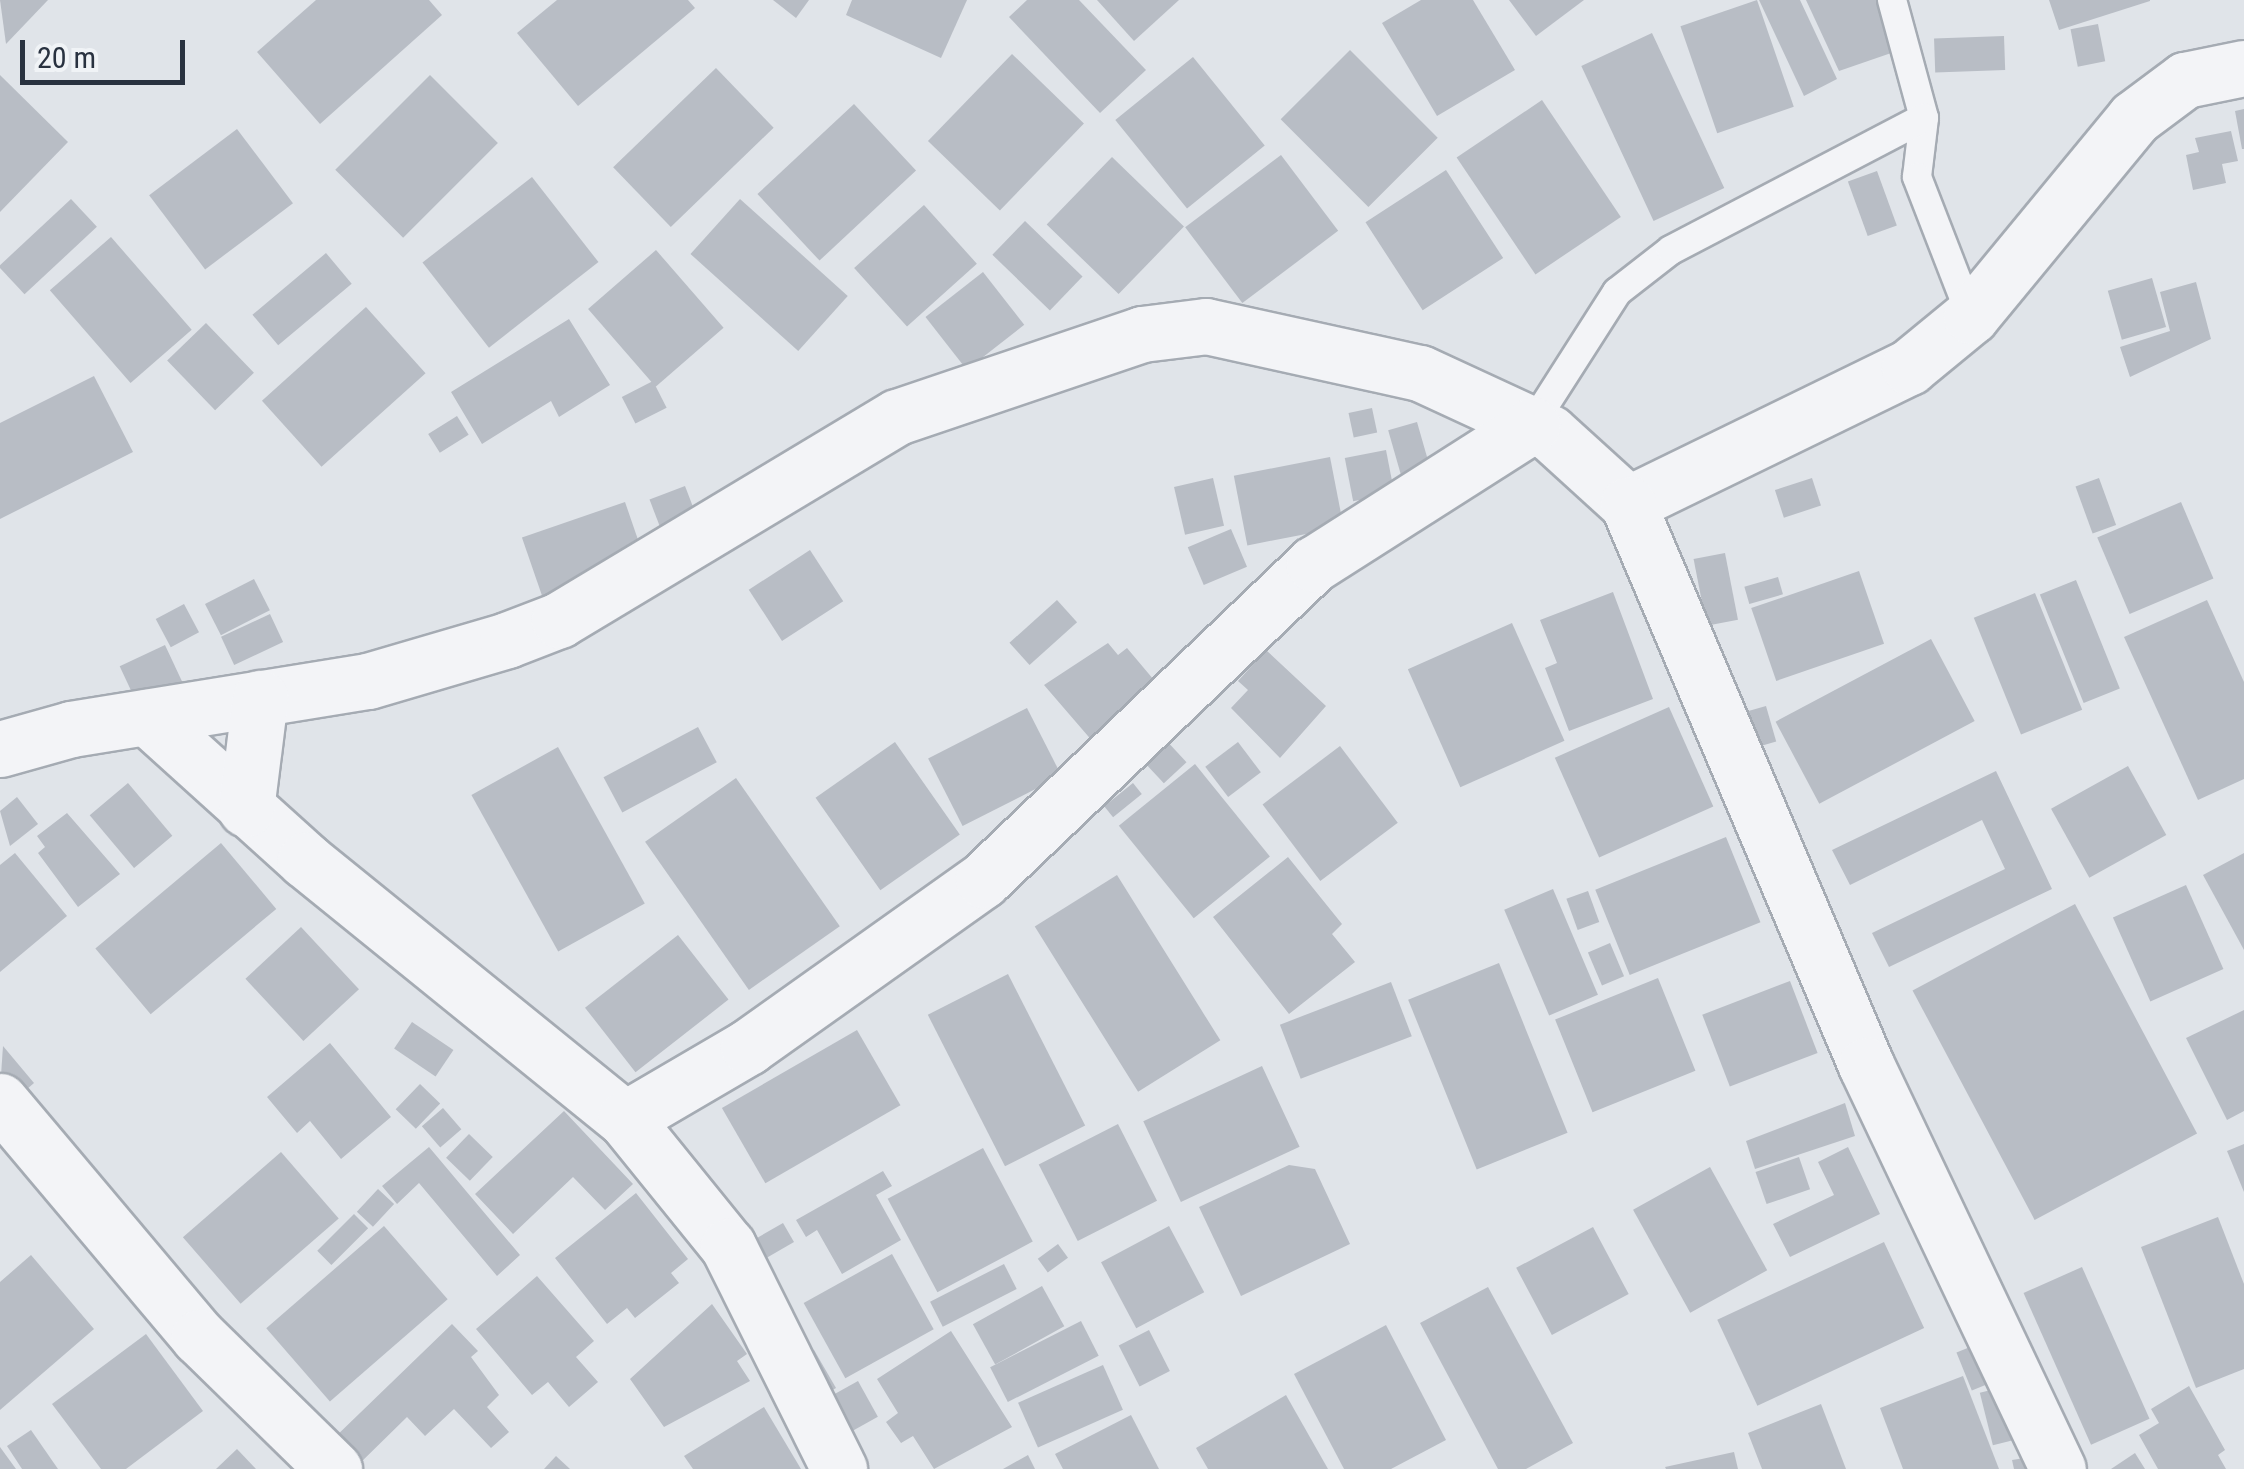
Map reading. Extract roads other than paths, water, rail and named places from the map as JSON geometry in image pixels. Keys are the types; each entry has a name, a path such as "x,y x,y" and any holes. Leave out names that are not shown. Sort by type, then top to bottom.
{"street":[{"path":"1628,504 1909,367 1971,316 2134,118 2185,80 2244,68"},
{"path":"6,732 147,716 368,682 559,620 897,416 1142,334 1206,326 1420,373 1532,425 1628,504 1866,1065 2058,1469"},
{"path":"626,1119 748,1047 968,891 1314,564 1532,425"},
{"path":"246,809 260,698"},
{"path":"147,716 246,809 626,1119 728,1246 839,1469"},
{"path":"0,1101 199,1336 334,1469"}],"lane":[{"path":"1892,0 1924,118 1917,176 1971,316"},
{"path":"1532,425 1617,292 1671,250 1924,118"}]}
